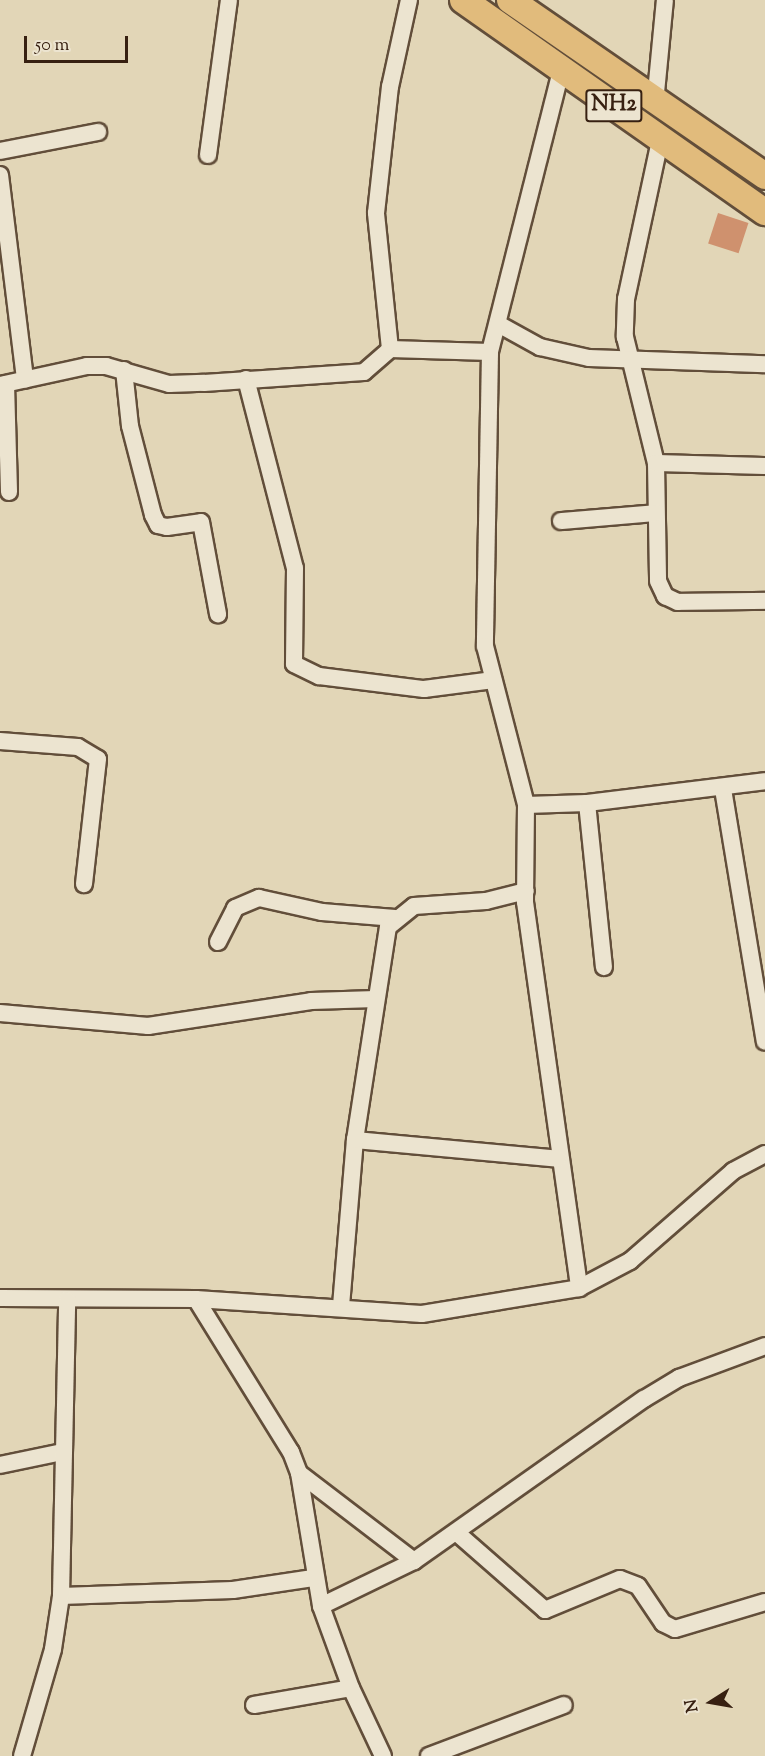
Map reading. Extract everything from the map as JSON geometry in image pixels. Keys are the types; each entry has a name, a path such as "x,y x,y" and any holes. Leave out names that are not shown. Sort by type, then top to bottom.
{"highway":[{"name":"NH2","path":"463,0 561,71 661,136 765,212"},
{"name":"NH2","path":"510,0 655,103 765,176"}],"street":[{"path":"208,154 229,0"},
{"path":"390,349 376,213 390,87 409,0"},
{"path":"655,103 665,0"},
{"path":"561,71 500,325 489,352 485,646 493,680 505,709 526,805 526,891 558,1159 579,1288"},
{"path":"0,151 98,132"},
{"path":"661,136 626,299 631,361 656,463 658,580 665,596 678,602 765,601"},
{"path":"0,176 25,379"},
{"path":"500,325 540,346 631,361 765,364"},
{"path":"9,492 3,385 87,366 124,370 169,384 364,372 390,349 489,352"},
{"path":"124,370 130,426 153,515 158,525 167,527 201,522 218,614"},
{"path":"246,380 294,568 294,664 319,676 424,690 493,680"},
{"path":"656,463 765,466"},
{"path":"561,521 656,513"},
{"path":"0,741 78,747 98,759 84,884"},
{"path":"526,805 587,803 723,789 765,781"},
{"path":"723,789 758,983 765,1042"},
{"path":"587,803 604,967"},
{"path":"341,1306 355,1140 386,935 395,918 414,906 486,901 526,891"},
{"path":"218,942 236,908 260,898 321,912 395,918"},
{"path":"0,1013 148,1026 311,1000 376,999"},
{"path":"355,1140 558,1159"},
{"path":"0,1298 196,1299 341,1306 422,1314 579,1288 630,1261 734,1171 765,1154"},
{"path":"196,1299 299,1473 414,1561"},
{"path":"22,1756 53,1649 61,1596 62,1452 67,1300"},
{"path":"321,1606 414,1561 457,1533 644,1399 679,1378 765,1346"},
{"path":"0,1465 62,1452"},
{"path":"299,1473 313,1578 321,1606 351,1688 383,1756"},
{"path":"457,1533 545,1610 620,1579 638,1586 663,1623 675,1629 765,1602"},
{"path":"61,1596 232,1590 313,1578"},
{"path":"254,1705 351,1688"},
{"path":"429,1756 564,1705"}],"building":[{"path":"718,213 748,223 739,253 708,243"}]}
